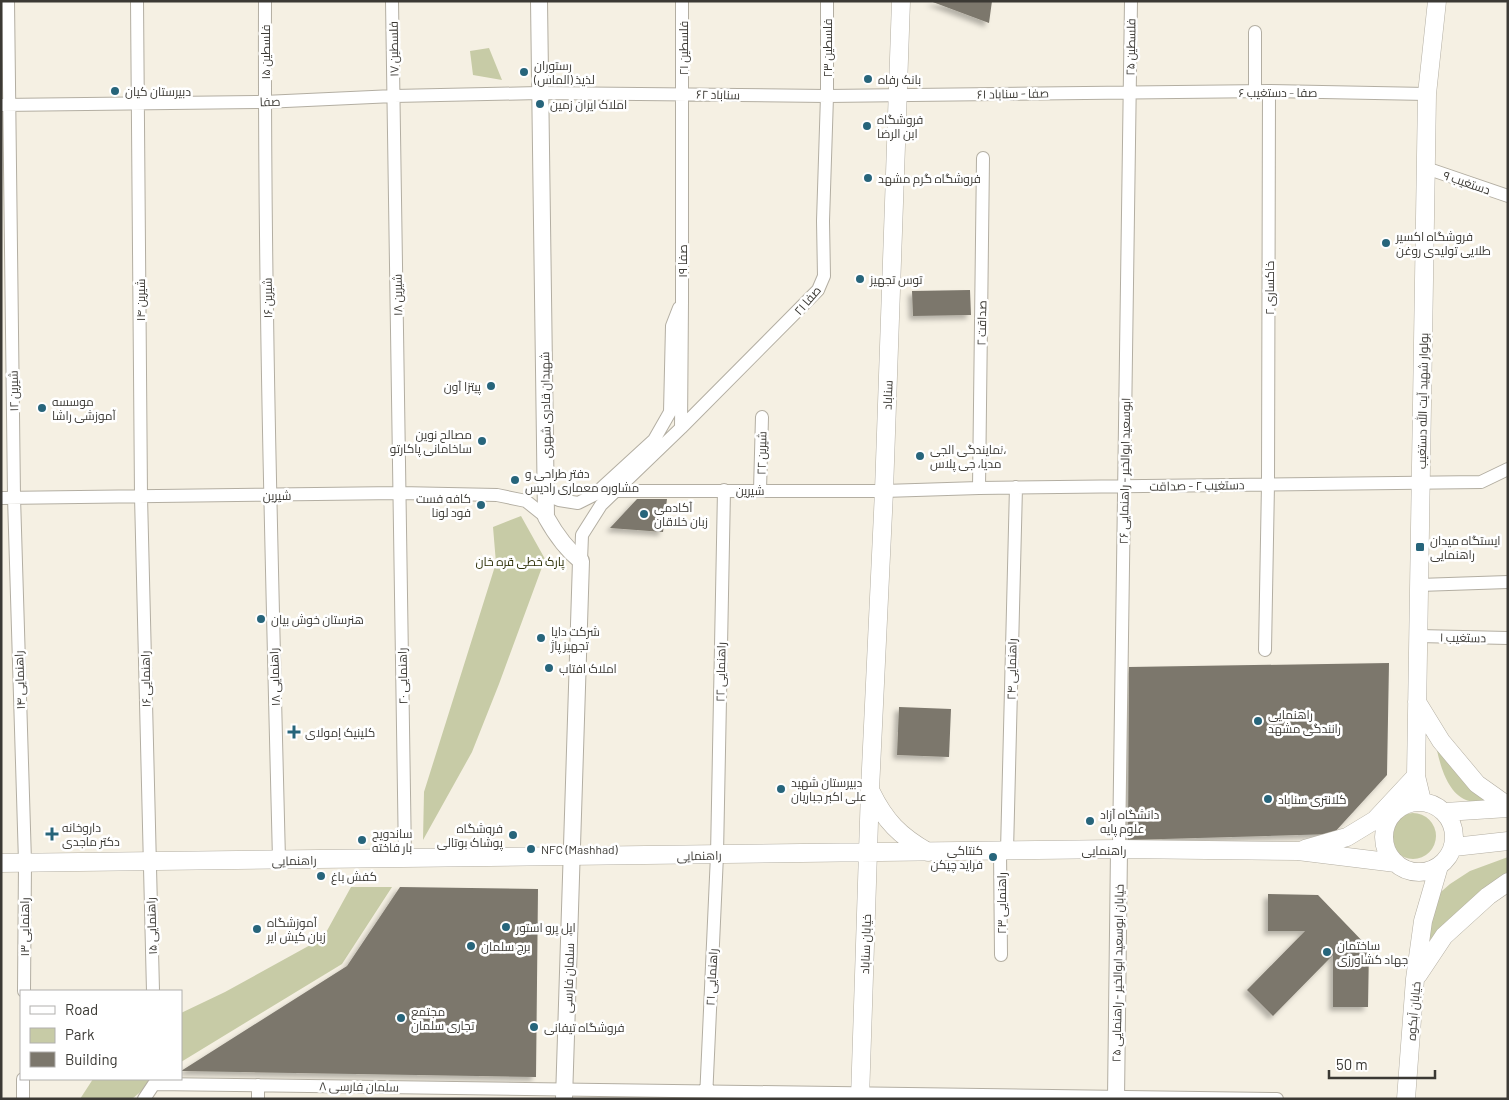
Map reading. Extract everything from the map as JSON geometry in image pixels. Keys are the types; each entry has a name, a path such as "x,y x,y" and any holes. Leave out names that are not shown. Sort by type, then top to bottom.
{"main road":[{"name":"سناباد","path":"870,790 884,491 900,1"},
{"name":"بولوار شهید آیت الله دستغیب","path":"1422,801 1416,776 1427,94 1437,1"},
{"path":"1417,702 1441,741 1477,784 1508,807"},
{"path":"1298,851 1347,837 1375,820 1416,776"},
{"path":"870,790 880,809 893,827 910,841 928,852"},
{"name":"خیابان سناباد","path":"860,1096 870,790"},
{"path":"1422,801 1431,803 1445,812 1451,820 1454,829 1454,847 1448,858 1429,872 1417,873 1405,870 1396,863 1389,854 1385,844 1384,833 1393,813 1401,806 1411,802 1422,801"},
{"path":"1445,812 1508,807"},
{"path":"1454,847 1508,841"},
{"name":"راهنمایی","path":"1,863 1119,849 1298,851 1396,863"},
{"name":"خیابان آبکوه","path":"1406,1099 1415,979 1424,921 1439,866"},
{"path":"1415,979 1444,936 1488,896 1508,882"}],"street":[{"name":"شیرین ۱۲","path":"8,1 5,105 8,498"},
{"name":"شیرین ۱۴","path":"138,1 141,496"},
{"name":"فلسطین ۱۵","path":"264,1 264,102"},
{"name":"فلسطین ۱۷","path":"392,1 394,96"},
{"name":"شهیدان قادری شهری","path":"539,1 546,517"},
{"name":"فلسطین ۲۱","path":"682,1 683,94"},
{"name":"فلسطین ۲۳","path":"827,1 827,96"},
{"name":"فلسطین ۲۵","path":"1130,92 1131,1"},
{"path":"1255,32 1256,91"},
{"name":"صفا - دستغیب ۶","path":"1130,92 1269,91 1427,94"},
{"name":"خاکساری ۲","path":"1265,650 1268,484 1269,91"},
{"name":"صفا - سناباد ۶۱","path":"897,95 1130,92"},
{"name":"ابوسعید ابوالخیر - راهنمایی ۲۶","path":"1119,849 1130,92"},
{"name":"صفا","path":"5,105 264,102 394,96 539,94"},
{"name":"سناباد ۶۲","path":"539,94 897,95"},
{"name":"صفا ۱۹","path":"681,428 683,94"},
{"name":"شیرین ۱۸","path":"394,96 399,493"},
{"name":"صفا ۲۱","path":"582,561 582,535 601,505 681,428 818,290 824,276 823,221 827,96"},
{"name":"شیرین ۱۶","path":"264,102 270,495"},
{"name":"صداقت ۲","path":"979,488 983,158"},
{"name":"دستغیب ۹","path":"1426,168 1508,196"},
{"path":"546,495 559,500 578,503 594,495 654,440 670,412 672,326 682,301"},
{"name":"شیرین ۲۲","path":"760,490 762,417"},
{"name":"دستغیب ۲ - صداقت","path":"884,491 1016,487 1481,482 1508,469"},
{"name":"راهنمایی ۲۴","path":"1003,851 1016,487"},
{"name":"راهنمایی ۲۲","path":"717,855 724,490"},
{"name":"شیرین","path":"617,491 884,491"},
{"name":"شیرین","path":"8,498 399,493 497,495 526,501 546,517"},
{"name":"راهنمایی ۲۰","path":"399,493 405,859"},
{"name":"راهنمایی ۱۸","path":"270,495 279,860"},
{"name":"راهنمایی ۱۶","path":"141,496 149,862"},
{"name":"راهنمایی ۱۴","path":"8,498 24,862"},
{"path":"546,517 558,538 569,552 582,561 572,856"},
{"path":"1419,585 1508,582"},
{"name":"دستغیب ۱","path":"1418,636 1508,638"},
{"name":"خیابان ابوسعید ابوالخیر - راهنمایی ۲۵","path":"1116,1098 1119,849"},
{"name":"راهنمایی ۲۳","path":"1001,955 1003,851"},
{"name":"راهنمایی ۲۱","path":"706,1095 717,855"},
{"name":"سلمان فارسی","path":"564,1094 572,856"},
{"name":"راهنمایی ۱۳","path":"24,862 24,990"},
{"name":"راهنمایی ۱۵","path":"149,862 153,990"},
{"path":"23,1080 23,1099"},
{"name":"سلمان فارسی ۸","path":"144,1099 154,1084 258,1085 399,1093 1277,1099"},
{"path":"258,1085 258,1099"}],"green space":[{"path":"489,48 502,80 473,75 470,51"},
{"name":"پارک خطی قره خان","path":"521,516 545,559 472,752 423,840 424,792 496,563 493,527"},
{"path":"1435,741 1490,801 1468,801 1453,790 1444,774"},
{"path":"1408,813 1418,813 1432,823 1436,836 1432,849 1426,855 1418,859 1408,859 1394,849 1390,841 1390,831 1400,817"},
{"path":"1508,857 1508,873 1481,893 1423,946 1435,897 1470,871"},
{"path":"351,887 392,887 342,964 182,1061 182,1013 225,992 323,938"},
{"path":"92,1080 155,1080 132,1099 80,1099"}],"building":[{"path":"930,1 992,1 989,23"},
{"path":"970,290 971,315 913,316 912,291"},
{"name":"آکادمی زبان خلاقان","path":"637,499 667,499 663,532 610,528"},
{"name":"راهنمایی رانندگی مشهد","path":"1389,663 1387,775 1333,834 1128,840 1129,667"},
{"path":"899,707 951,709 949,757 897,755"},
{"name":"مجتمع تجاری سلمان","path":"400,887 538,889 536,1077 182,1071 347,966"},
{"name":"ساختمان جهاد کشاورزی","path":"1268,894 1318,895 1369,948 1368,1007 1333,1007 1333,955 1273,1016 1247,990 1305,931 1268,931"}],"place":[{"name":"رستوران لذیذ (الماس)","path":"524,72"},
{"name":"بانک رفاه","path":"868,79"},
{"name":"دبیرستان کیان","path":"115,91"},
{"name":"املاک ایران زمین","path":"540,104"},
{"name":"فروشگاه ابن الرضا","path":"867,126"},
{"name":"فروشگاه گرم مشهد","path":"868,178"},
{"name":"فروشگاه اکسیر طلایی تولیدی روغن","path":"1386,243"},
{"name":"توس تجهیز","path":"860,279"},
{"name":"پیتزا آون","path":"491,386"},
{"name":"موسسه آموزشی راشا","path":"42,408"},
{"name":"مصالح نوین ساخامانی پاکارتو","path":"482,441"},
{"name":"نمایندگی الجی، مدیا، جی پلاس","path":"920,456"},
{"name":"دفتر طراحی و مشاوره معماری رادیس","path":"515,480"},
{"name":"کافه فست فود لونا","path":"481,505"},
{"name":"آکادمی زبان خلاقان","path":"644,514"},
{"name":"ایستگاه میدان راهنمایی","path":"1420,547"},
{"name":"هنرستان خوش بیان","path":"261,619"},
{"name":"شرکت دایا تجهیز پاژ","path":"541,638"},
{"name":"املاک افتاب","path":"549,668"},
{"name":"راهنمایی رانندگی مشهد","path":"1258,721"},
{"name":"کلینیک إمولای","path":"294,732"},
{"name":"دبیرستان شهید علی اکبر جباریان","path":"781,789"},
{"name":"کلانتری سناباد","path":"1268,799"},
{"name":"دانشگاه آزاد علوم پایه","path":"1090,821"},
{"name":"داروخانه دکتر ماجدی","path":"52,834"},
{"name":"فروشگاه پوشاک بوتالی","path":"513,835"},
{"name":"ساندویچ بار فاخته","path":"362,840"},
{"name":"NFC (Mashhad)","path":"531,849"},
{"name":"کنتاکی فراید چیکن","path":"993,857"},
{"name":"کفش باغ","path":"321,876"},
{"name":"اپل پرو استور","path":"506,927"},
{"name":"آموزشگاه زبان کیش ایر","path":"257,929"},
{"name":"برج سلمان","path":"471,946"},
{"name":"ساختمان جهاد کشاورزی","path":"1327,952"},
{"name":"مجتمع تجاری سلمان","path":"401,1018"},
{"name":"فروشگاه تیفانی","path":"534,1027"}]}
